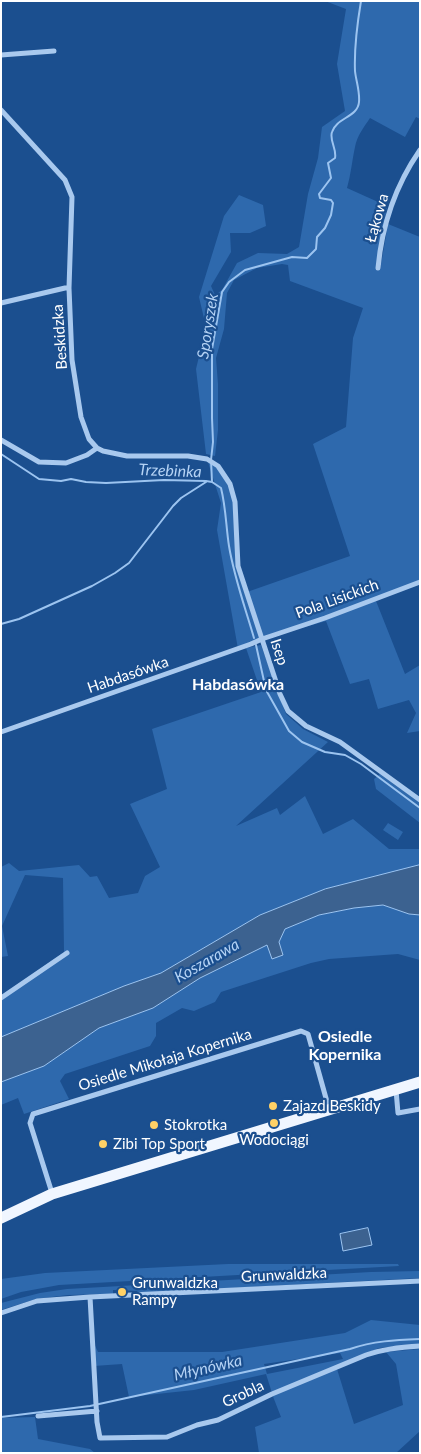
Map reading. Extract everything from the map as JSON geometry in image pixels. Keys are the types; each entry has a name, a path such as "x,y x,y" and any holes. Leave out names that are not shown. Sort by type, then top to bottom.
{"main road":[{"path":"1,1218 52,1194 420,1082"}],"street":[{"path":"1,55 54,51"},
{"name":"Beskidzka","path":"1,110 65,180 72,197 70,288 72,360 81,417 89,440 97,448"},
{"name":"Łąkowa","path":"378,268 381,242 391,203 420,150"},
{"path":"1,303 70,288"},
{"path":"1,440 39,462 66,463 87,455 97,448"},
{"name":"Isep","path":"97,448 127,456 188,456 213,462 230,484 235,502 238,566 280,694 288,711 306,726 340,742 420,800"},
{"name":"Pola Lisickich","path":"262,639 325,618 420,582"},
{"name":"Habdasówka","path":"1,732 262,639"},
{"path":"1,998 67,953"},
{"name":"Osiedle Mikołaja Kopernika","path":"52,1194 30,1123 33,1114 301,1030 308,1034 330,1110"},
{"path":"396,1090 398,1113 420,1109"},
{"name":"Grunwaldzka","path":"1,1314 37,1301 420,1282"},
{"name":"Grobla","path":"90,1297 100,1438 167,1437 197,1425 218,1420 272,1394 366,1356 402,1346 420,1346"},
{"path":"38,1416 97,1411"}],"shaded area":[{"path":"325,1 420,1 420,119 416,117 405,137 370,118 356,143 347,188 387,206 377,270 380,270 388,224 420,237 420,583 372,602 376,601 405,674 420,665 420,731 407,733 416,713 409,700 378,709 369,679 350,684 326,621 262,639 238,649 217,530 221,503 207,459 224,474 235,502 238,566 247,592 350,556 313,444 346,427 353,338 363,308 290,281 288,265 282,264 257,268 234,280 227,293 224,329 216,358 218,430 215,456 206,454 196,369 206,327 199,297 224,216 239,195 263,205 266,226 250,233 230,233 231,252 211,286 215,295 222,290 237,263 258,253 287,254 299,247 308,194 318,158 322,127 345,111 337,64 346,9"},
{"path":"261,645 286,714 303,729 328,742 236,826 277,808 280,815 305,796 323,834 353,819 389,849 420,849 420,865 325,889 260,915 161,973 124,986 1,1037 1,996 64,952 63,878 25,875 2,926 8,956 1,957 1,867 9,863 19,871 79,865 90,877 97,876 109,898 138,893 145,876 160,867 130,804 167,789 152,729 261,692 246,648"},
{"path":"380,774 420,803 420,823 376,789 374,779"},
{"path":"388,823 403,832 398,840 383,830"},
{"path":"383,905 409,914 420,915 420,960 398,954 329,959 221,992 215,1002 194,1011 182,1008 156,1023 156,1036 150,1046 65,1074 60,1081 69,1099 24,1114 18,1098 1,1105 1,1082 44,1066 99,1028 153,1008 200,978 267,945 283,954 279,942 285,929 319,915 354,908"},
{"path":"228,1264 398,1264 399,1266 59,1285 21,1292 1,1299 1,1279 45,1273"},
{"path":"420,1271 420,1278 138,1293 137,1291 113,1290 113,1294 68,1295 36,1299 1,1310 1,1303 40,1293 67,1289"},
{"path":"371,1320 420,1325 420,1344 379,1348 272,1393 266,1374 194,1390 129,1397 122,1364 94,1366 92,1339 98,1352 222,1352 345,1333","holes":["340,1353 343,1359 267,1374 264,1364"]},
{"path":"420,1349 420,1431 396,1453 259,1453 255,1427 281,1417 272,1394 337,1369 354,1424 403,1405 396,1364 386,1352"},
{"path":"35,1417 38,1439 90,1449 95,1453 1,1453 1,1418"}],"water":[{"name":"Koszarawa","path":"420,865 420,915 409,914 383,905 354,908 319,915 285,929 279,942 283,955 272,959 267,945 200,978 153,1008 99,1028 44,1066 1,1082 1,1037 124,986 161,973 260,915 325,889"},
{"path":"368,1228 372,1245 343,1251 340,1234"}],"waterway":[{"name":"Sporyszek","path":"212,482 212,349 222,292 229,282 245,270 292,257 307,258 316,249 317,237 325,228 331,215 333,203 331,200 320,198 319,194 331,178 328,163 335,158 331,135 334,127 355,111 359,102 355,53 361,1"},
{"name":"Trzebinka","path":"1,454 39,479 61,481 71,479 106,483 164,480 206,481 212,482 221,488 231,558 254,638"},
{"path":"1,624 19,619 92,586 115,573 129,563 173,506 181,498 206,482"},
{"name":"Trzebinka","path":"256,645 266,690 289,731 302,742 325,752 345,755 361,764 420,808"},
{"name":"Młynówka","path":"1,1417 90,1406 367,1344 393,1340 420,1339"}],"place":[{"name":"Zajazd Beskidy","path":"273,1106"},
{"name":"Wodociągi","path":"274,1123"},
{"name":"Stokrotka","path":"154,1125"},
{"name":"Zibi Top Sport","path":"103,1144"},
{"name":"Grunwaldzka Rampy","path":"122,1292"}],"district":[{"name":"Habdasówka","path":"238,685"},
{"name":"Osiedle Kopernika","path":"345,1046"}]}
